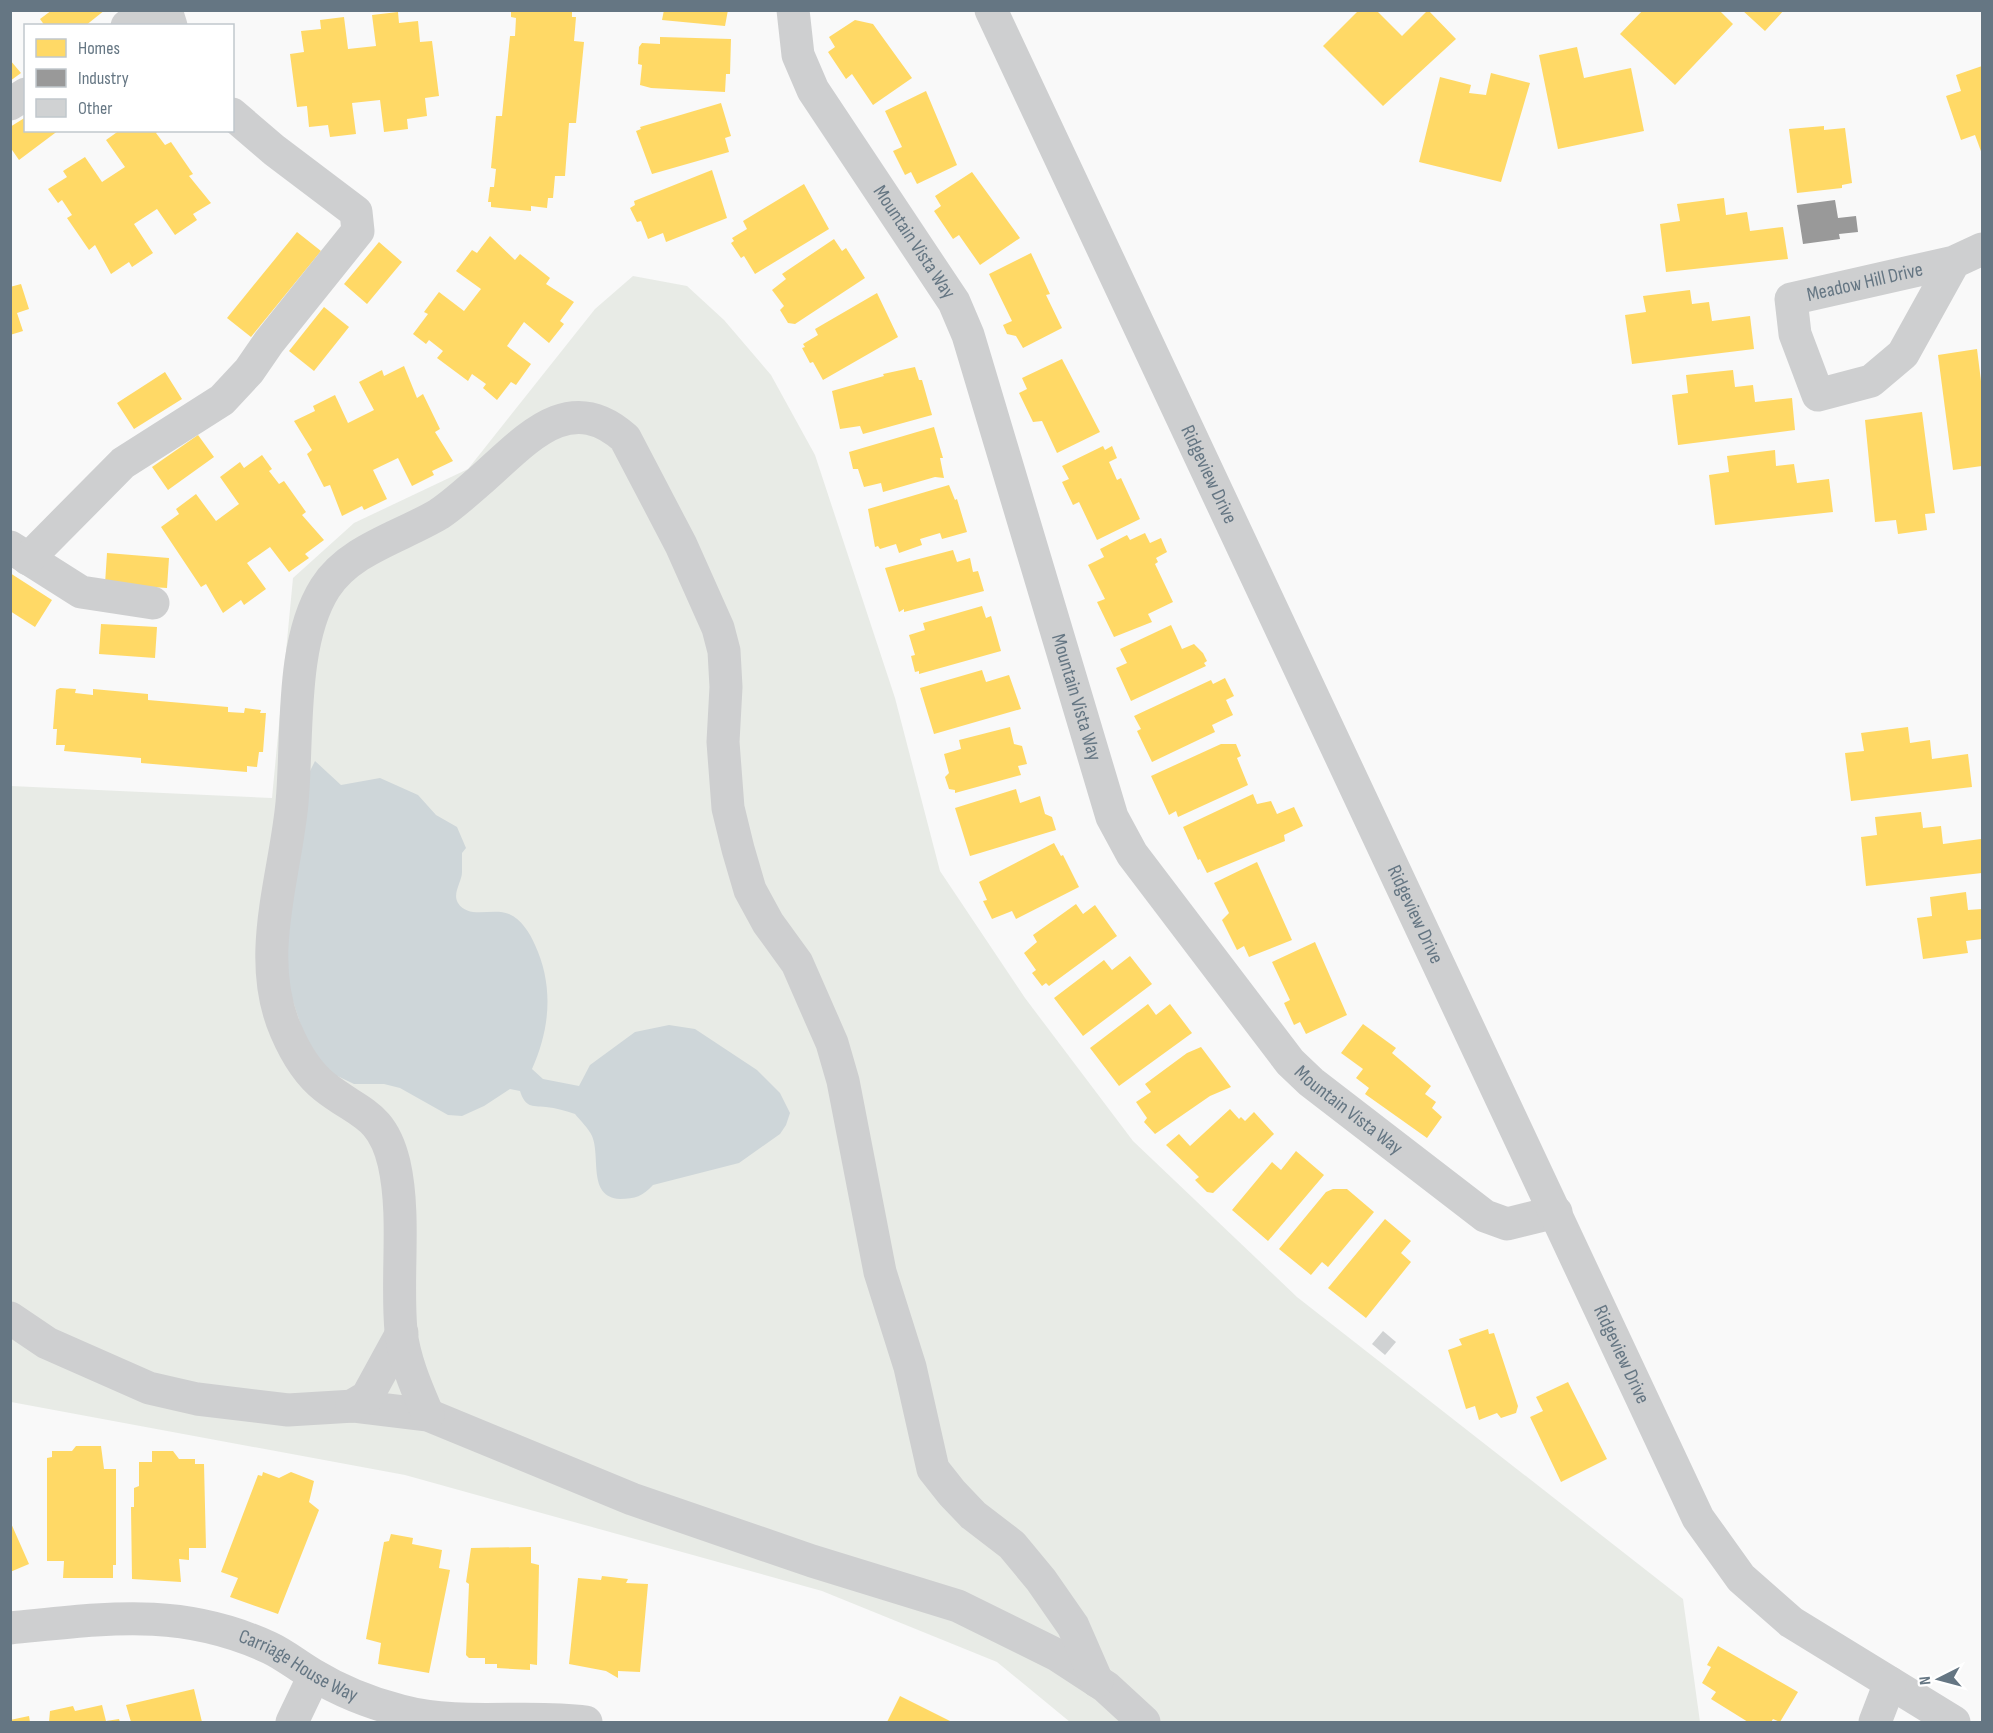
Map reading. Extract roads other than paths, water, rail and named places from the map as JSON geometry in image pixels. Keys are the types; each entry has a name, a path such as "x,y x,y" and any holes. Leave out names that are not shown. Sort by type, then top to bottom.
{"street":[{"path":"130,24 149,10"},
{"name":"Mountain Vista Way","path":"793,10 798,55 813,90 954,302 968,335 1112,817 1132,854 1290,1062 1311,1082 1485,1216 1507,1224 1556,1212"},
{"name":"Ridgeview Drive","path":"991,10 1698,1518 1718,1549 1741,1578 1791,1622 1954,1722"},
{"path":"10,104 24,95"},
{"path":"153,603 81,592 19,553 123,463 222,400 249,371 358,231 356,212 274,150 234,116"},
{"name":"Meadow Hill Drive","path":"1968,255 1903,354 1871,381 1818,395 1795,334 1791,299 1968,255"},
{"path":"428,1415 416,1388 402,1333 394,1162 384,1135 367,1114 326,1088 310,1073 284,1028 274,987 272,935 292,805 301,655 316,605 339,572 382,543 441,513 535,433 553,422 577,416 595,419 611,426 625,438 681,545 718,628 724,651 726,687 723,742 728,808 738,849 750,890 768,923 797,963 832,1043 843,1081 880,1272 894,1308 913,1376 933,1469 973,1515 1012,1545 1041,1580 1073,1626 1097,1681"},
{"path":"10,1318 47,1343 149,1388 243,1406 288,1410 352,1406 428,1415 632,1499 812,1561 958,1606 1057,1655 1097,1681 1144,1722"},
{"path":"352,1406 367,1397 402,1333"},
{"name":"Carriage House Way","path":"10,1628 130,1617 181,1621 229,1632 271,1649 314,1676 356,1696 402,1711 450,1719 549,1718 586,1722"},
{"path":"292,1722 314,1676"},
{"path":"1875,1722 1890,1683"}]}
